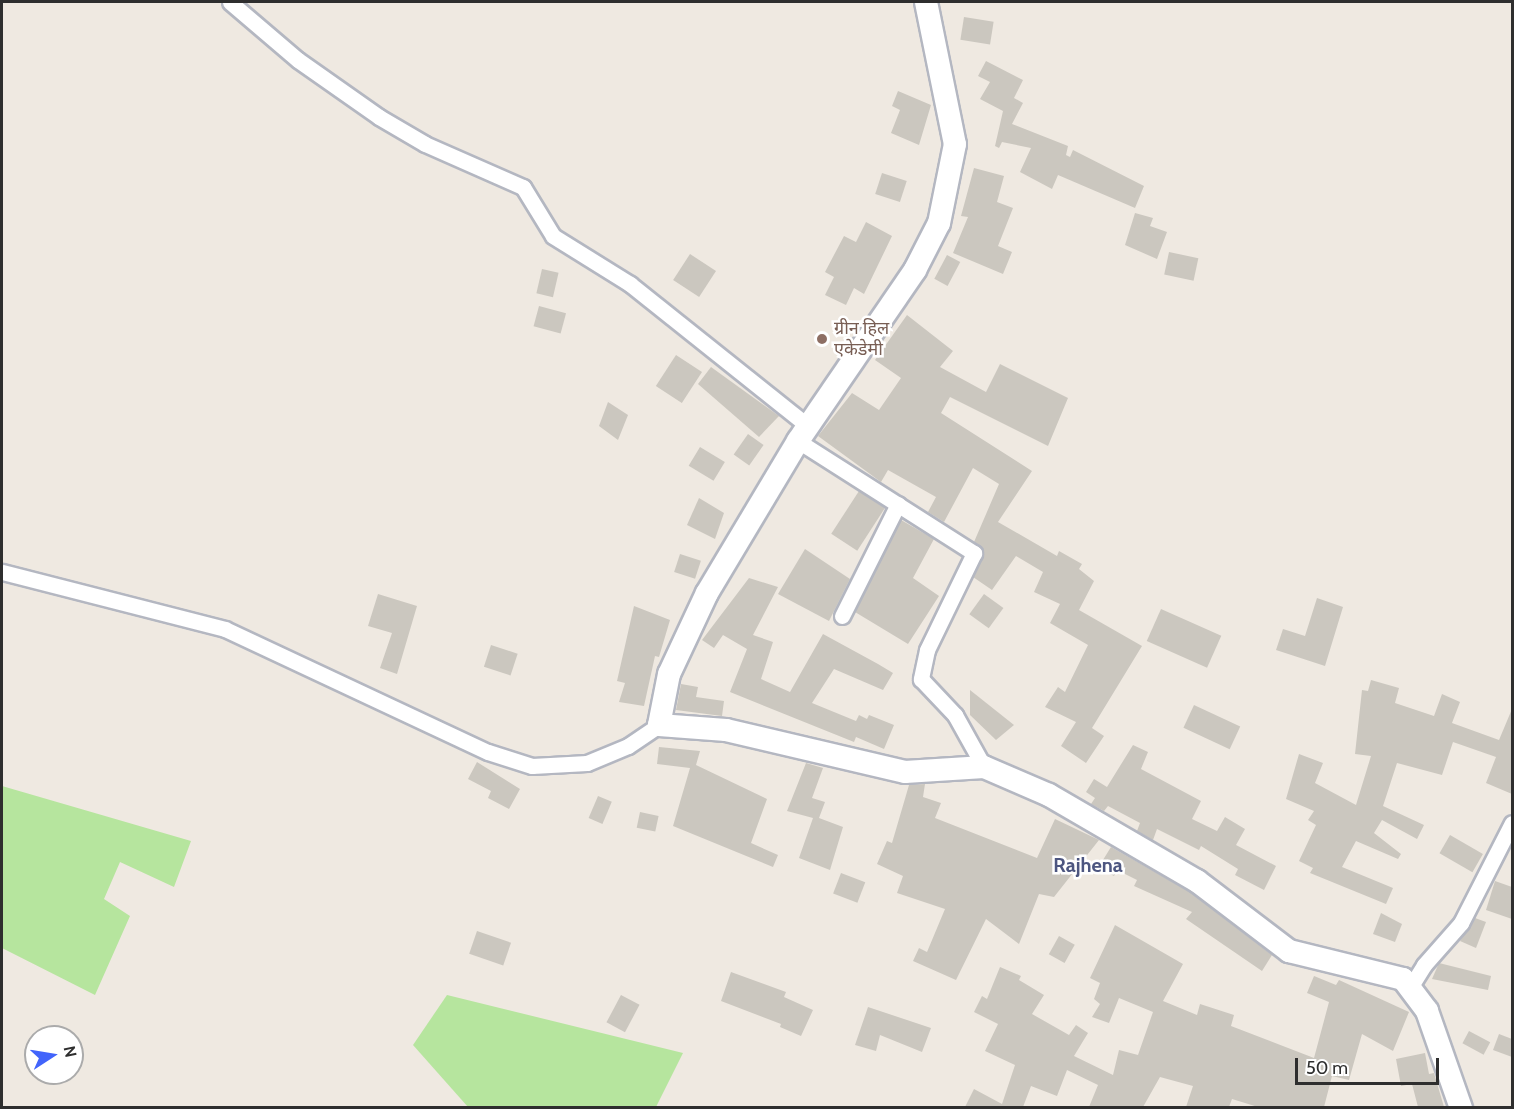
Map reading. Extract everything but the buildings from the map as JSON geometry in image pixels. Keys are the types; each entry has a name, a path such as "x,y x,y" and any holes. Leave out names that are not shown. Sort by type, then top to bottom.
{"street":[{"path":"230,2 298,60 378,117 425,144 523,187 553,236 630,284 803,433 898,504 974,553 927,650 921,679 955,715 984,767"},
{"path":"659,725 669,674 707,593 803,433 915,270 945,206 954,163 954,125 926,2"},
{"path":"842,616 898,504"},
{"path":"2,572 225,629 489,752 532,766 588,763 628,746 659,725 726,730 905,772 984,767 1049,795 1197,881 1289,951 1317,962 1384,973 1411,986 1427,1011 1461,1107"},
{"path":"1411,986 1424,964 1461,923 1512,823"}],"green space":[{"path":"2,786 191,841 174,887 120,862 104,899 130,916 95,995 2,948"},
{"path":"447,995 683,1053 656,1107 468,1107 413,1045"}],"place":[{"name":"ग्रीन हिल एकेडेमी","path":"822,339"}],"district":[{"name":"Rajhena","path":"1088,865"}]}
